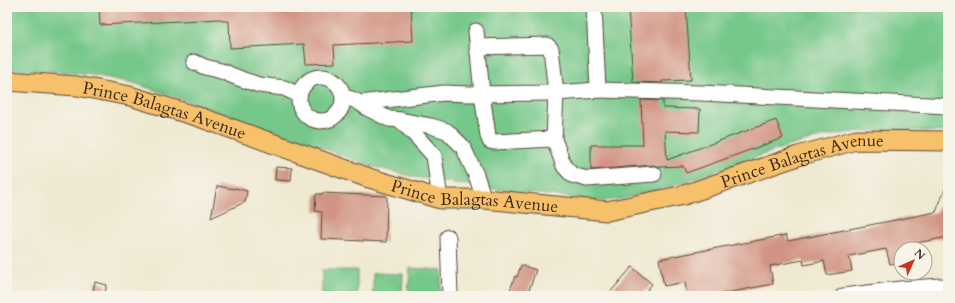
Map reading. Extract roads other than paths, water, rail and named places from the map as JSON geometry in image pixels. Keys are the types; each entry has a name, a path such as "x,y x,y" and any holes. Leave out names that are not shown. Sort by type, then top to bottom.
{"main road":[{"name":"Prince Balagtas Avenue","path":"7,81 77,86 130,96 202,118 369,178 440,199 484,199 607,211 684,195 798,156 856,140 948,141"}],"street":[{"path":"594,7 598,90"},
{"path":"476,31 482,94 490,141 554,139"},
{"path":"477,47 546,45 549,47 551,50 556,93 554,139 564,166 572,175 587,179 654,174"},
{"path":"194,62 259,85 284,88 299,95"},
{"path":"322,77 333,80 340,88 343,97 340,109 332,118 320,121 308,117 301,107 299,95 303,85 312,78 322,77"},
{"path":"360,103 444,93 556,93 598,90 948,106"},
{"path":"343,97 352,99 389,119 431,126 447,131 462,147 476,175 484,199"},
{"path":"400,120 434,156 440,199"},
{"path":"448,237 450,296"},
{"path":"844,296 900,289 940,286 948,287"}]}
